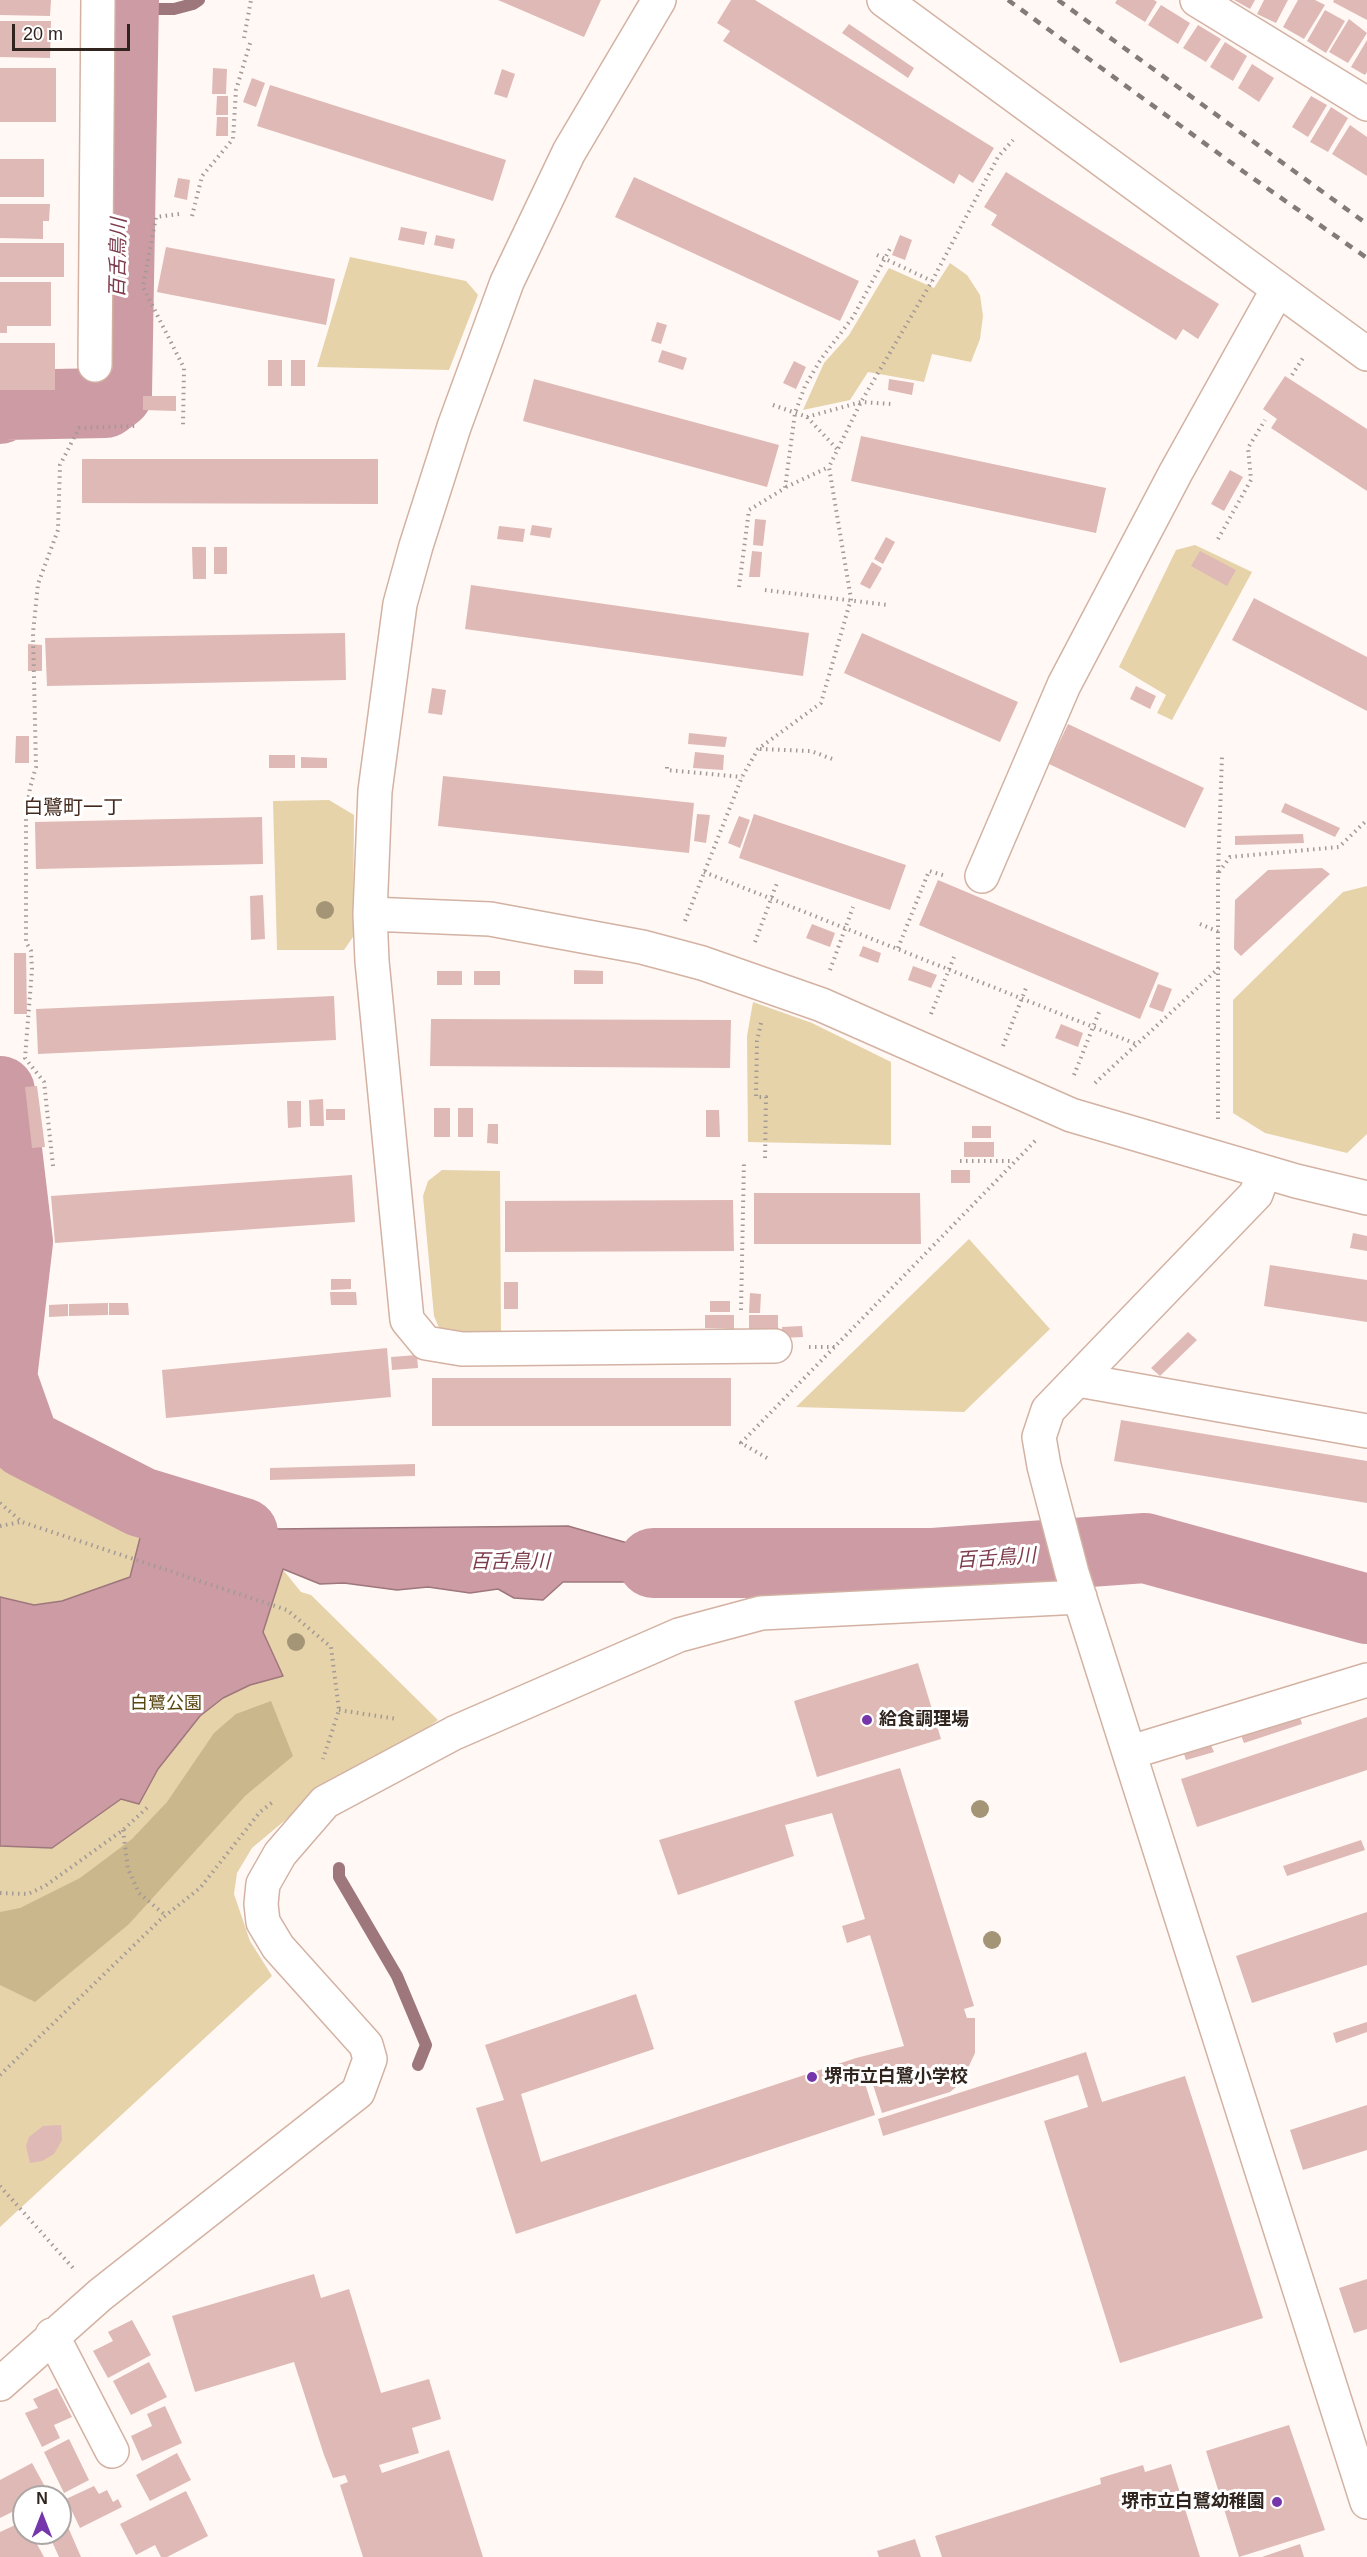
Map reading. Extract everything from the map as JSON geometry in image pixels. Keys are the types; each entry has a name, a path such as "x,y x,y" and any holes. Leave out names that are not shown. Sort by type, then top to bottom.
{"street":[{"path":"95,365 98,0"},
{"path":"659,0 573,144 507,282 454,427 416,546 400,604 381,734 375,791 370,914 372,961 407,1320 426,1343 462,1349 775,1346"},
{"path":"884,0 1367,354"},
{"path":"1197,0 1367,104"},
{"path":"982,876 1064,685 1176,472 1278,289"},
{"path":"370,914 500,921 642,947 702,963 822,1005 1071,1115 1264,1172 1367,1198"},
{"path":"1264,1172 1256,1194 1048,1410 1039,1437 1044,1466 1076,1585 1356,2426 1367,2502"},
{"path":"1078,1380 1367,1431"},
{"path":"0,2384 52,2335 100,2295 358,2092 370,2059 366,2045 278,1947 263,1922 261,1904 263,1884 280,1854 325,1802 454,1733 679,1635 761,1613 1076,1585"},
{"path":"1131,1752 1367,1680"},
{"path":"52,2335 112,2451"}],"path":[{"path":"244,38 251,0"},
{"path":"192,216 202,176 233,139 236,90 251,40"},
{"path":"684,925 742,777 758,749 821,703 851,599 829,466 861,402 932,281 998,157 1018,134"},
{"path":"179,214 156,217 143,287 184,368 183,426"},
{"path":"785,488 795,413 805,386 821,359 853,317 891,247"},
{"path":"877,255 932,281"},
{"path":"807,417 861,402 891,404"},
{"path":"773,405 807,417 837,449"},
{"path":"1218,539 1251,480 1248,448 1265,420"},
{"path":"53,1166 44,1082 25,1058 32,969 31,951 26,942 26,816 36,767 33,633 38,584 58,530 60,465 79,428 136,426"},
{"path":"739,587 749,510 785,488 829,466"},
{"path":"765,590 888,605"},
{"path":"758,749 811,751 835,760"},
{"path":"1218,1126 1220,967 1218,872 1222,756"},
{"path":"667,766 667,770 742,777"},
{"path":"1218,872 1230,857 1339,847 1367,820"},
{"path":"898,948 929,871 976,883 982,876"},
{"path":"704,872 1136,1044"},
{"path":"753,948 777,883"},
{"path":"828,976 853,907"},
{"path":"1200,924 1219,932"},
{"path":"929,1021 954,957"},
{"path":"1086,1091 1220,967"},
{"path":"1001,1052 1026,988"},
{"path":"1070,1084 1099,1012"},
{"path":"762,1021 758,1041 756,1097 766,1097 765,1160"},
{"path":"767,1458 741,1443 1038,1137"},
{"path":"740,1347 744,1160"},
{"path":"960,1161 1015,1161"},
{"path":"0,1503 22,1522 287,1610 331,1647 339,1710 321,1764"},
{"path":"0,1526 22,1522"},
{"path":"0,2075 165,1915 200,1888 260,1812 278,1798"},
{"path":"0,1893 27,1894 45,1886 123,1830 150,1805"},
{"path":"123,1830 128,1869 139,1893 165,1915"},
{"path":"0,2186 100,2295"}],"green space":[{"path":"350,257 466,281 478,295 449,370 317,367"},
{"path":"950,263 967,275 980,295 983,316 980,339 971,362 932,354 924,382 868,372 850,400 803,410 824,363 849,335 889,268 934,288"},
{"path":"1195,545 1252,572 1172,720 1157,713 1166,695 1119,667 1176,550"},
{"path":"329,800 354,815 353,937 344,950 277,950 273,801"},
{"path":"1367,886 1367,1134 1347,1153 1265,1133 1233,1113 1233,1000 1343,892"},
{"path":"753,1002 812,1023 891,1062 891,1145 748,1142 747,1036"},
{"path":"442,1170 500,1171 501,1336 440,1330 434,1316 423,1196 428,1181"},
{"path":"969,1239 1050,1329 964,1412 796,1407"},
{"name":"白鷺公園","path":"0,1415 16,1456 123,1503 143,1517 284,1571 301,1592 311,1595 438,1720 409,1741 332,1781 252,1848 237,1873 234,1894 250,1941 272,1976 0,2227"}],"shaded area":[{"path":"271,1701 293,1756 245,1796 129,1924 35,2002 0,1985 0,1912 20,1908 80,1878 132,1839 167,1802 214,1733 236,1714"}],"water":[{"path":"151,1495 272,1529 568,1526 652,1550 749,1557 751,1564 750,1571 656,1582 563,1582 543,1600 514,1598 498,1589 470,1593 428,1587 397,1590 344,1583 320,1584 283,1569 263,1632 283,1676 250,1685 223,1698 200,1716 158,1769 139,1804 121,1799 52,1848 0,1846 0,1597 34,1605 62,1601 130,1577"}],"building":[{"path":"0,0 51,0 50,16 0,15"},
{"path":"498,0 601,0 584,37"},
{"path":"731,0 755,0 994,148 973,183 959,174 954,184 723,41 730,31 717,23"},
{"path":"1117,0 1154,0 1157,2 1145,22 1115,3"},
{"path":"1234,0 1255,0 1250,9"},
{"path":"1264,0 1288,0 1276,23 1257,14"},
{"path":"1298,0 1315,0 1325,5 1304,39 1283,27"},
{"path":"1334,0 1367,0 1367,20 1333,2"},
{"path":"1161,5 1190,23 1178,44 1148,25"},
{"path":"1325,10 1345,21 1326,53 1307,41"},
{"path":"1349,19 1367,33 1348,63 1329,52"},
{"path":"0,21 51,21 50,58 0,57"},
{"path":"849,24 914,68 908,78 842,33"},
{"path":"1198,25 1221,39 1206,62 1183,48"},
{"path":"1367,40 1367,72 1365,75 1351,67"},
{"path":"1225,42 1247,56 1233,81 1210,67"},
{"path":"1252,64 1274,78 1259,102 1238,88"},
{"path":"0,68 56,68 56,122 0,122"},
{"path":"213,68 227,69 226,94 212,94"},
{"path":"502,69 515,74 507,98 494,94"},
{"path":"252,78 265,83 256,107 243,102"},
{"path":"270,85 506,160 493,201 257,126"},
{"path":"217,96 228,96 228,115 216,115"},
{"path":"1311,96 1327,105 1308,137 1292,127"},
{"path":"1331,107 1348,118 1328,152 1310,142"},
{"path":"217,117 228,117 228,136 216,136"},
{"path":"1350,125 1367,137 1367,176 1332,154"},
{"path":"0,159 44,159 44,197 0,197"},
{"path":"1006,172 1219,304 1198,339 1183,329 1176,340 991,225 997,215 984,207"},
{"path":"634,177 859,281 840,321 615,217"},
{"path":"178,178 190,180 187,200 174,197"},
{"path":"0,204 50,204 49,221 43,221 43,239 0,238"},
{"path":"401,227 427,232 424,245 398,240"},
{"path":"436,235 455,239 453,249 434,245"},
{"path":"900,235 912,240 905,260 892,255"},
{"path":"0,243 64,243 64,277 0,277"},
{"path":"166,247 335,279 326,325 157,292"},
{"path":"0,282 51,282 51,326 7,326 7,333 0,333"},
{"path":"657,322 667,325 661,344 651,341"},
{"path":"0,343 55,343 55,390 0,390"},
{"path":"662,350 687,358 683,370 658,362"},
{"path":"268,360 282,360 282,386 268,386"},
{"path":"291,360 305,360 305,386 291,386"},
{"path":"794,361 806,367 796,389 783,383"},
{"path":"1285,376 1367,429 1367,491 1271,428 1277,419 1263,409"},
{"path":"534,379 779,445 767,487 523,421"},
{"path":"889,379 914,383 912,395 888,390"},
{"path":"143,396 176,396 176,411 143,410"},
{"path":"861,436 1106,488 1096,533 851,481"},
{"path":"82,459 378,459 378,504 82,503"},
{"path":"1230,470 1243,477 1224,511 1211,504"},
{"path":"755,519 766,520 763,546 753,545"},
{"path":"532,525 552,528 550,538 530,535"},
{"path":"499,526 525,529 523,542 497,539"},
{"path":"886,537 895,542 883,564 874,559"},
{"path":"192,547 206,547 206,579 193,579"},
{"path":"214,547 227,547 227,574 214,574"},
{"path":"752,551 762,552 760,577 749,577"},
{"path":"1200,551 1236,570 1227,586 1191,566"},
{"path":"872,562 882,568 870,589 860,584"},
{"path":"471,585 809,633 803,676 465,629"},
{"path":"1254,598 1367,657 1367,711 1232,640"},
{"path":"345,633 346,680 47,686 45,638"},
{"path":"862,633 1018,702 1000,742 844,673"},
{"path":"28,644 42,645 42,671 28,671"},
{"path":"1136,686 1156,696 1150,709 1130,699"},
{"path":"432,688 446,690 442,715 428,713"},
{"path":"1068,724 1204,788 1185,828 1049,764"},
{"path":"689,733 727,737 725,747 688,744"},
{"path":"16,736 29,736 29,763 15,763"},
{"path":"695,752 724,755 723,770 693,768"},
{"path":"269,755 295,755 295,768 269,768"},
{"path":"301,757 327,758 327,768 301,768"},
{"path":"443,776 694,803 689,853 438,826"},
{"path":"1285,803 1340,828 1335,837 1281,812"},
{"path":"697,814 710,815 706,843 694,841"},
{"path":"754,814 906,865 890,910 739,858"},
{"path":"739,816 750,820 740,848 728,843"},
{"path":"262,817 263,864 36,869 35,822"},
{"path":"1303,834 1304,843 1235,845 1235,836"},
{"path":"1322,868 1330,874 1241,956 1234,949 1235,900 1268,870"},
{"path":"938,880 1159,973 1140,1019 919,925"},
{"path":"263,895 265,939 251,940 250,896"},
{"path":"812,924 835,933 830,947 806,938"},
{"path":"863,946 881,953 878,963 859,956"},
{"path":"14,953 26,953 27,1014 14,1014"},
{"path":"913,966 937,975 931,988 908,980"},
{"path":"574,970 603,971 603,984 574,984"},
{"path":"437,971 462,971 462,985 437,985"},
{"path":"474,971 500,971 500,985 474,985"},
{"path":"1158,984 1172,989 1163,1012 1149,1007"},
{"path":"334,996 336,1040 38,1054 36,1009"},
{"path":"431,1019 731,1020 730,1068 430,1066"},
{"path":"1061,1024 1083,1033 1078,1047 1055,1038"},
{"path":"37,1086 45,1147 32,1148 25,1087"},
{"path":"323,1099 324,1126 310,1126 309,1100"},
{"path":"287,1101 301,1101 301,1127 288,1128"},
{"path":"434,1108 450,1108 450,1137 434,1137"},
{"path":"458,1108 473,1108 473,1137 458,1137"},
{"path":"326,1109 345,1109 345,1120 326,1120"},
{"path":"706,1110 719,1110 720,1137 706,1137"},
{"path":"488,1124 498,1124 498,1144 487,1143"},
{"path":"972,1126 991,1126 991,1138 972,1138"},
{"path":"964,1142 994,1142 994,1157 964,1157"},
{"path":"951,1170 970,1170 970,1183 951,1183"},
{"path":"352,1175 355,1222 55,1243 51,1196"},
{"path":"754,1193 920,1193 921,1244 754,1244"},
{"path":"733,1200 734,1251 505,1252 505,1201"},
{"path":"1353,1233 1367,1236 1367,1251 1350,1248"},
{"path":"1270,1265 1367,1280 1367,1322 1264,1306"},
{"path":"331,1279 351,1279 351,1289 331,1290"},
{"path":"504,1282 518,1282 518,1309 504,1309"},
{"path":"330,1292 356,1292 357,1305 331,1305"},
{"path":"750,1293 761,1294 760,1313 749,1313"},
{"path":"710,1301 730,1301 730,1312 710,1312"},
{"path":"108,1303 108,1315 69,1316 69,1304"},
{"path":"109,1303 128,1303 129,1315 109,1315"},
{"path":"68,1304 68,1316 49,1317 49,1305"},
{"path":"705,1315 734,1315 734,1329 705,1328"},
{"path":"749,1315 778,1315 778,1330 749,1329"},
{"path":"802,1326 803,1337 782,1338 782,1327"},
{"path":"1188,1332 1197,1340 1160,1376 1151,1368"},
{"path":"387,1348 391,1397 166,1418 162,1370"},
{"path":"417,1355 418,1368 392,1370 391,1357"},
{"path":"432,1378 731,1378 731,1426 432,1426"},
{"path":"1121,1420 1367,1461 1367,1503 1114,1461"},
{"path":"415,1464 415,1476 270,1480 270,1468"},
{"name":"給食調理場","path":"918,1663 941,1739 817,1777 794,1701"},
{"path":"1299,1714 1302,1724 1244,1743 1240,1733"},
{"path":"1367,1717 1367,1770 1197,1827 1181,1779"},
{"path":"1210,1743 1214,1752 1186,1760 1183,1751"},
{"path":"900,1768 974,2006 964,2009 967,2018 975,2018 975,2053 961,2083 950,2092 882,2113 868,2069 861,2071 875,2115 516,2234 476,2108 504,2100 485,2045 636,1994 654,2049 521,2094 541,2162 856,2058 904,2046 870,1935 847,1943 842,1926 865,1919 832,1813 785,1825 794,1856 678,1895 659,1840"},
{"path":"1361,1840 1365,1850 1287,1876 1283,1866"},
{"path":"1367,1912 1367,1965 1252,2003 1236,1956"},
{"path":"1367,2022 1367,2032 1336,2043 1333,2033"},
{"path":"1086,2052 1102,2102 1185,2076 1263,2318 1120,2363 1044,2121 1088,2107 1078,2075 883,2136 878,2119"},
{"path":"1367,2105 1367,2150 1303,2170 1290,2130"},
{"path":"61,2125 62,2140 54,2154 42,2161 30,2163 26,2146 29,2137 43,2126"},
{"path":"314,2274 321,2298 349,2289 381,2393 429,2379 441,2419 412,2428 419,2453 379,2465 382,2473 449,2450 483,2557 363,2557 340,2485 348,2482 345,2475 333,2478 294,2362 195,2392 172,2316"},
{"path":"1367,2279 1367,2329 1354,2333 1339,2288"},
{"path":"132,2320 151,2355 108,2378 93,2351 113,2341 108,2332"},
{"path":"149,2362 167,2397 131,2415 113,2381"},
{"path":"57,2388 72,2417 54,2425 60,2438 42,2447 25,2413 38,2408 33,2399"},
{"path":"165,2406 182,2443 142,2461 131,2436 152,2426 147,2414"},
{"path":"1289,2425 1325,2530 1239,2557 1206,2451"},
{"path":"69,2439 89,2480 72,2489 72,2485 60,2485 44,2452"},
{"path":"177,2453 191,2480 150,2501 136,2475"},
{"path":"32,2463 44,2485 12,2485 12,2512 0,2518 0,2480"},
{"path":"1171,2464 1200,2557 942,2557 935,2536 1101,2484 1100,2478 1143,2465 1145,2472"},
{"path":"94,2486 99,2494 107,2490 113,2502 118,2499 122,2507 80,2528 72,2511 72,2496"},
{"path":"186,2491 208,2536 167,2557 161,2557 155,2545 136,2555 120,2524"},
{"path":"12,2526 12,2545 38,2545 44,2557 0,2557 0,2532"},
{"path":"72,2536 81,2557 59,2557 54,2545 72,2545"},
{"path":"915,2539 921,2557 879,2557 877,2551"},
{"path":"1300,2544 1304,2557 1262,2557"}],"waterway":[{"name":"百舌鳥川","path":"0,409 4,405 105,403 117,394 124,0"},
{"path":"130,0 154,9 174,9 199,0"},
{"name":"百舌鳥川","path":"0,1091 18,1242 2,1378 25,1443 141,1502 243,1533"},
{"name":"百舌鳥川","path":"653,1563 933,1563 1145,1548 1367,1609"},
{"path":"339,1868 339,1877 397,1976 426,2045 418,2065"}],"railway":[{"path":"1008,0 1244,172 1367,258"},
{"path":"1058,0 1367,224"}],"place":[{"name":"給食調理場","path":"867,1720"},
{"name":"堺市立白鷺小学校","path":"812,2077"},
{"name":"堺市立白鷺幼稚園","path":"1277,2502"}],"district":[{"name":"白鷺町一丁","path":"73,808"}]}
